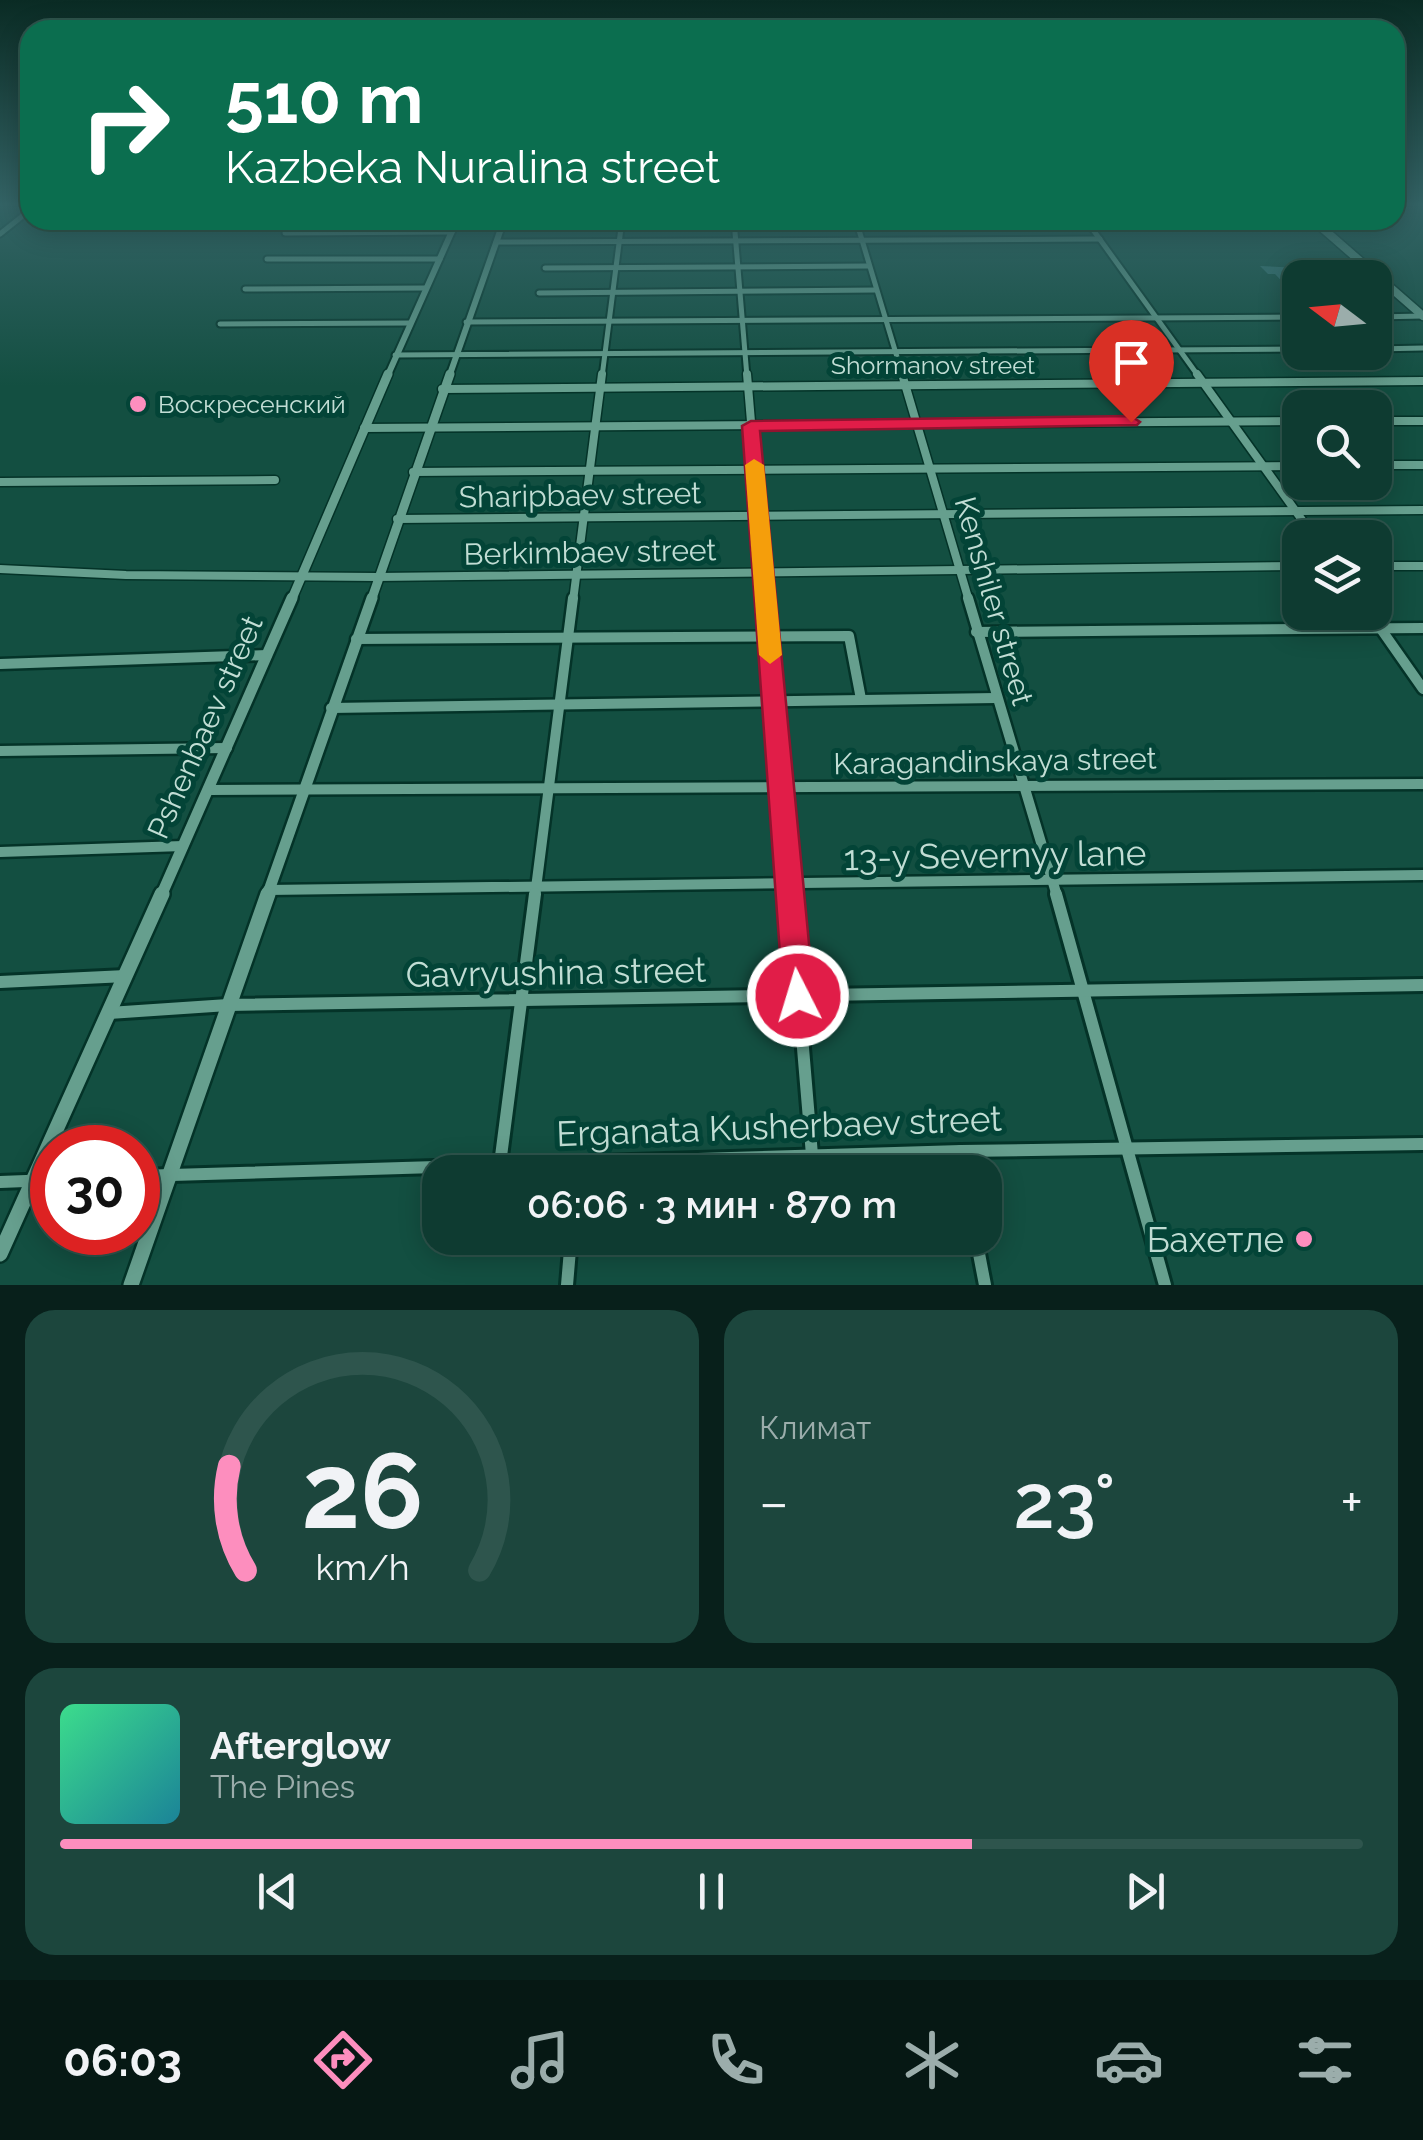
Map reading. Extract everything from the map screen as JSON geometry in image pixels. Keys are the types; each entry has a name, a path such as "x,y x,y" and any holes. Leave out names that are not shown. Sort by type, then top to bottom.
{"main road":[{"path":"1369,266 1423,314"}],"street":[{"name":"Pshenbaev street","path":"58,1125 437,266"},
{"path":"131,1285 487,266"},
{"path":"738,266 812,1155"},
{"path":"544,268 868,266"},
{"name":"Kenshiler street","path":"868,266 1085,991 1124,1148 1165,1285"},
{"path":"1119,266 1303,520"},
{"path":"501,1155 518,1000 561,704 616,267"},
{"path":"245,289 426,288"},
{"path":"539,293 876,290"},
{"path":"1392,315 1423,314"},
{"path":"466,322 1282,317"},
{"path":"220,324 411,322"},
{"path":"1392,349 1423,348"},
{"path":"396,355 1282,349"},
{"name":"Shormanov street","path":"442,390 1423,381"},
{"path":"364,428 1282,421"},
{"path":"1392,421 1423,421"},
{"path":"1392,465 1423,465"},
{"path":"414,472 1282,466"},
{"path":"0,482 275,480"},
{"name":"Sharipbaev street","path":"397,519 1423,510"},
{"name":"Berkimbaev street","path":"0,570 377,576 1282,566"},
{"path":"1392,566 1423,566"},
{"path":"1392,629 1423,628"},
{"path":"976,632 1282,630"},
{"path":"1381,630 1423,688"},
{"path":"355,639 848,636 861,699"},
{"path":"0,664 267,655"},
{"path":"331,708 996,698"},
{"path":"0,750 227,748"},
{"name":"Karagandinskaya street","path":"208,790 1423,784"},
{"path":"0,852 183,846"},
{"name":"13-y Severnyy lane","path":"268,890 534,890 1423,876"},
{"path":"0,982 126,976"},
{"name":"Gavryushina street","path":"109,1012 228,1005 1423,985"},
{"name":"Erganata Kusherbaev street","path":"812,1155 1423,1144"},
{"path":"960,1151 961,1155"},
{"name":"Erganata Kusherbaev street","path":"160,1175 422,1166"},
{"path":"0,1182 30,1182"},
{"name":"Pshenbaev street","path":"0,1254 30,1186"},
{"path":"567,1285 570,1255"},
{"path":"979,1255 985,1285"}],"building":[{"path":"1260,266 1282,267 1282,281 1275,274 1268,274"}],"slow traffic":[{"path":"754,465 770,655"}],"place":[{"name":"Воскресенский","path":"138,404"},
{"name":"Бахетле","path":"1304,1239"}],"route":[{"path":"798,996 751,426 1131,422"}]}
